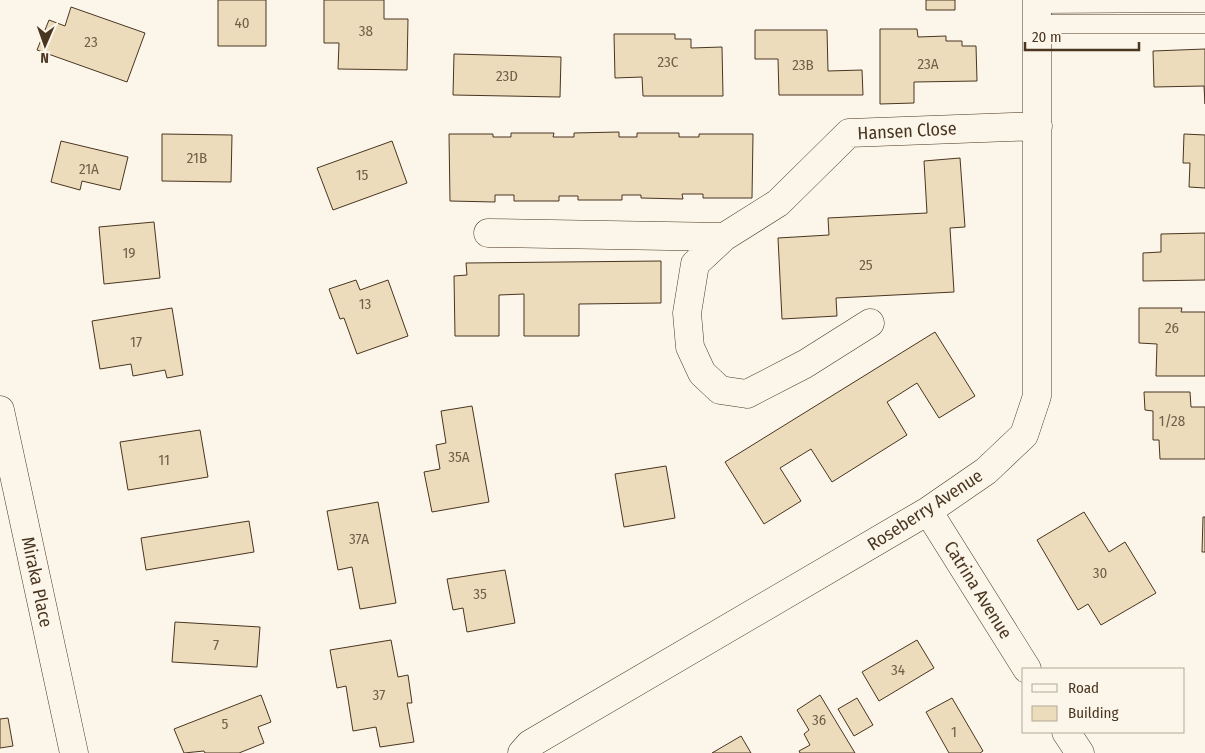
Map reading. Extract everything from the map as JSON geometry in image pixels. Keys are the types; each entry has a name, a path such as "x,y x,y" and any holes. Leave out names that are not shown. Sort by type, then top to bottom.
{"street":[{"name":"Roseberry Avenue","path":"522,753 530,744 928,511 986,471 1024,435 1037,396 1037,9"},
{"name":"Hansen Close","path":"870,323 805,364 747,394 720,390 702,373 690,347 687,313 695,264 724,236 778,203 849,134 1038,126"},
{"path":"488,233 724,236"},
{"name":"Miraka Place","path":"0,410 74,753"},
{"name":"Catrina Avenue","path":"928,511 1026,668"},
{"path":"1067,733 1080,753"}],"lane":[{"path":"1037,9 1205,3"},
{"path":"1037,9 1205,24"}],"building":[{"path":"218,0 266,0 266,46 218,46"},
{"path":"324,0 384,0 384,19 408,19 407,70 338,69 339,43 324,43"},
{"path":"926,0 955,0 955,10 926,10"},
{"path":"71,7 145,33 127,82 37,50 49,20 65,26"},
{"path":"880,29 917,29 918,37 946,36 946,41 962,41 962,46 976,46 977,81 914,82 914,103 880,104"},
{"path":"755,30 827,30 828,71 862,70 863,95 779,95 778,59 755,59"},
{"path":"614,34 675,34 675,39 691,39 691,48 722,47 723,96 643,96 642,77 615,78"},
{"path":"1205,49 1205,104 1204,86 1154,87 1153,51"},
{"path":"454,54 561,57 560,97 453,95"},
{"path":"619,132 619,137 637,137 637,133 679,133 679,137 699,137 699,134 753,134 752,198 703,198 703,194 682,194 683,199 641,198 641,195 622,195 622,200 578,200 578,196 559,196 559,201 514,201 514,195 495,195 495,202 450,201 449,134 493,134 493,137 511,137 511,133 554,133 553,137 574,137 574,133"},
{"path":"162,134 232,135 231,182 162,181"},
{"path":"1184,134 1205,135 1205,188 1189,187 1190,163 1183,163"},
{"path":"61,141 128,157 120,190 82,181 80,190 51,182"},
{"path":"392,141 407,183 333,210 317,168"},
{"path":"960,158 965,227 950,228 954,292 836,298 837,316 782,319 778,238 829,235 828,218 927,213 924,161"},
{"path":"154,222 160,278 104,284 99,227"},
{"path":"1205,233 1205,280 1143,281 1143,253 1161,252 1161,234"},
{"path":"661,261 661,303 579,304 579,336 524,336 524,294 499,295 499,336 455,336 454,276 467,275 466,263"},
{"path":"356,280 360,290 388,280 408,336 357,354 344,318 340,319 329,289"},
{"path":"172,308 183,375 167,378 165,370 133,376 131,364 100,369 92,321"},
{"path":"1139,308 1182,308 1181,312 1205,312 1205,376 1156,376 1157,344 1139,343"},
{"path":"935,332 975,396 939,418 917,383 887,402 907,435 832,482 811,449 780,468 801,501 764,524 725,462"},
{"path":"1144,392 1190,392 1191,407 1205,407 1205,459 1160,459 1159,440 1153,440 1153,411 1145,410"},
{"path":"472,406 489,502 432,512 424,472 440,469 436,445 446,443 441,411"},
{"path":"200,430 208,477 128,490 120,442"},
{"path":"666,466 675,518 624,527 615,474"},
{"path":"378,502 396,603 360,609 352,567 338,570 327,511"},
{"path":"1084,512 1109,552 1125,542 1156,593 1101,625 1088,604 1078,610 1037,540"},
{"path":"1203,517 1205,517 1205,552 1202,552"},
{"path":"249,521 254,552 146,570 141,538"},
{"path":"505,570 515,623 467,632 463,608 453,610 447,579"},
{"path":"175,622 260,627 257,667 172,662"},
{"path":"391,640 398,677 408,675 412,703 407,703 414,742 380,747 376,727 353,731 346,686 337,688 330,650"},
{"path":"917,640 934,668 879,701 862,672"},
{"path":"261,695 271,722 258,727 264,743 239,753 205,753 204,751 184,753 174,729"},
{"path":"820,695 855,753 800,753 799,751 810,745 804,734 809,730 797,710"},
{"path":"857,698 873,725 854,736 838,709"},
{"path":"952,698 983,751 980,753 949,753 926,712"},
{"path":"8,718 13,746 0,748 0,719"},
{"path":"741,736 751,753 712,753"}]}
